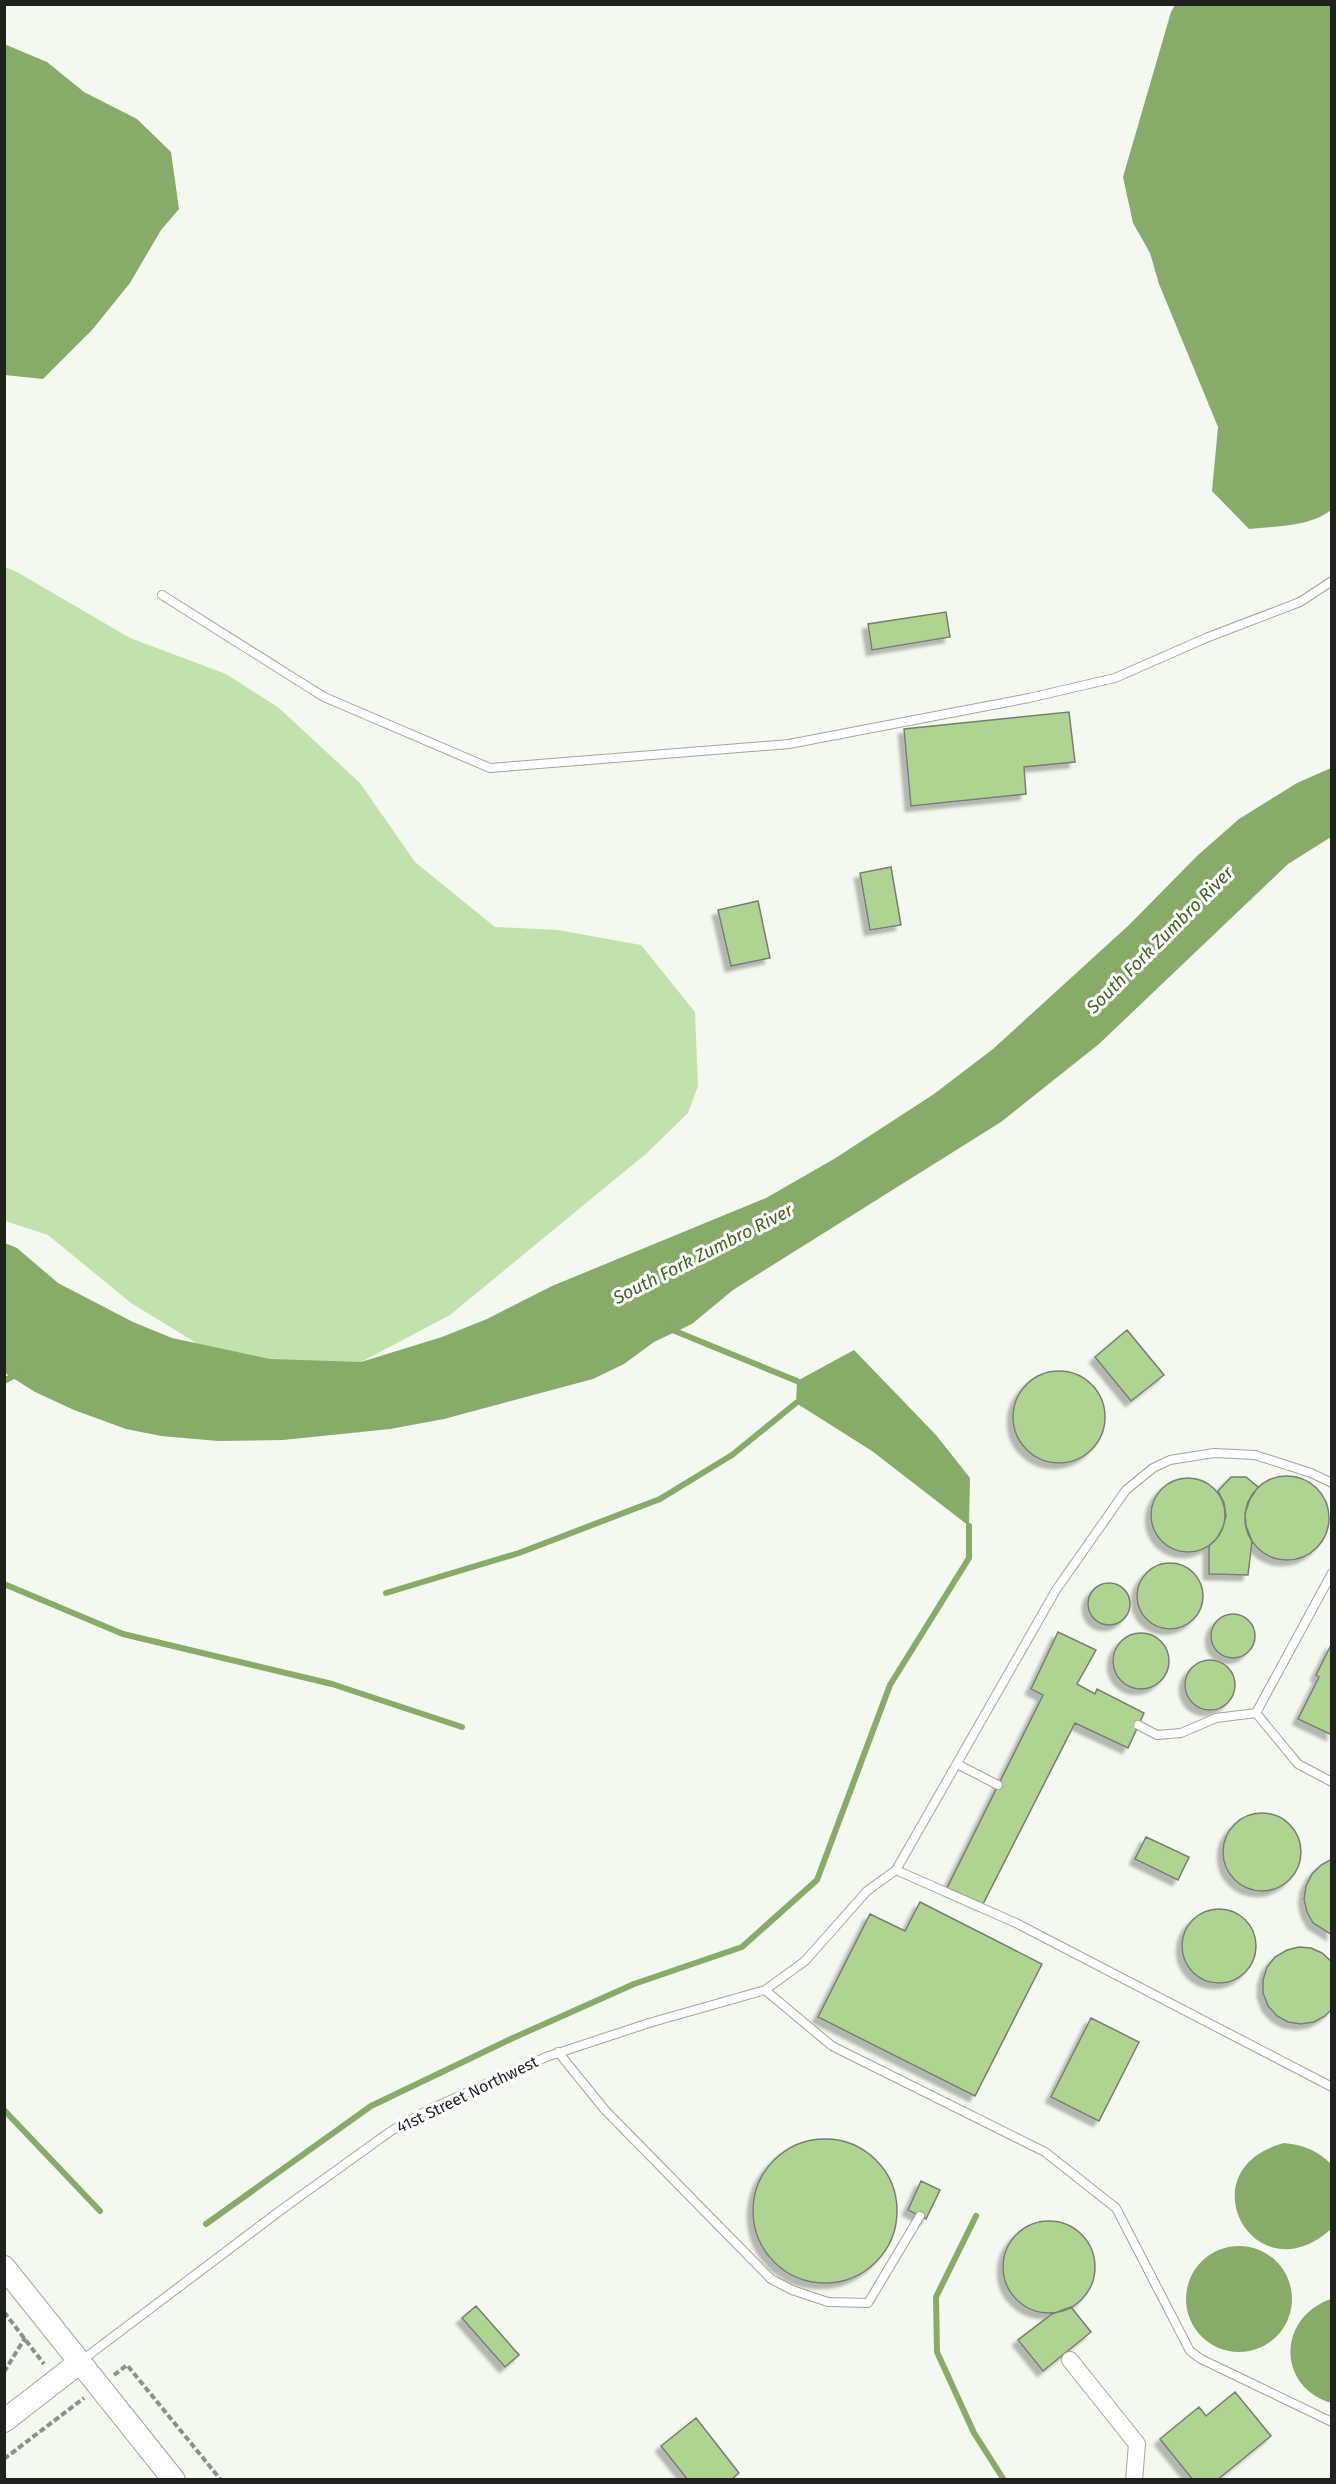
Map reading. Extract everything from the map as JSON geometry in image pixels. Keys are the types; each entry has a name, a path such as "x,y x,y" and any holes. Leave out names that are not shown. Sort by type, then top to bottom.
{"main road":[{"path":"4,2267 174,2480"},
{"name":"41st Street Northwest","path":"4,2421 80,2362"}],"street":[{"path":"1070,2360 1137,2444 1134,2480"}],"lane":[{"path":"162,595 324,697 490,768 789,744 1029,698 1115,678 1206,638 1300,602 1332,581"},
{"path":"1332,1483 1311,1473 1255,1455 1214,1453 1170,1460 1153,1468 1126,1490 1056,1590 896,1870 1016,1923 1332,2087"},
{"path":"1256,1713 1332,1573"},
{"path":"1138,1725 1157,1736 1181,1733 1216,1718 1256,1713"},
{"path":"1256,1713 1298,1764 1332,1782"},
{"path":"957,1764 998,1785"},
{"name":"41st Street Northwest","path":"80,2362 390,2131 428,2110 558,2052 765,1990 805,1961 867,1891 896,1870"},
{"path":"765,1990 832,2046 1045,2152 1116,2208 1190,2350 1201,2359 1332,2422"},
{"path":"558,2052 605,2110 771,2279 792,2290 828,2302 868,2303 920,2216"}],"path":[{"path":"4,2313 25,2338 4,2372"},
{"path":"127,2366 221,2480"},
{"path":"4,2460 75,2404"}],"shaded area":[{"path":"5,567 130,638 226,674 279,708 360,783 415,862 495,927 558,930 641,945 695,1012 698,1086 688,1113 647,1153 450,1315 361,1362 234,1366 131,1303 48,1235 5,1221"}],"water":[{"path":"1175,5 1331,5 1331,510 1323,516 1303,523 1249,529 1212,491 1218,427 1159,284 1150,253 1133,223 1123,177 1171,12"},
{"path":"4,44 47,62 84,92 137,119 171,152 179,209 161,230 130,283 92,330 43,379 5,375"},
{"name":"South Fork Zumbro River","path":"1331,768 1331,837 1288,864 1099,1044 1001,1122 733,1290 692,1324 654,1342 624,1364 593,1379 444,1419 390,1429 283,1440 218,1441 161,1436 126,1429 74,1410 35,1392 5,1373 5,1243 17,1248 58,1283 133,1322 172,1338 270,1359 361,1362 442,1337 487,1319 552,1286 766,1198 834,1159 934,1094 993,1049 1129,925 1198,855 1239,819 1297,783"},
{"path":"854,1350 936,1435 970,1478 969,1526 872,1451 796,1403 797,1381"},
{"path":"1284,2143 1310,2149 1332,2165 1331,2229 1303,2246 1278,2248 1256,2239 1242,2222 1235,2200 1238,2178 1254,2157"},
{"path":"1239,2246 1259,2250 1277,2261 1288,2279 1292,2299 1288,2319 1277,2337 1259,2348 1239,2352 1219,2348 1201,2337 1190,2319 1186,2299 1190,2279 1201,2261 1219,2250"},
{"path":"1332,2299 1331,2403 1313,2394 1300,2382 1293,2367 1290,2351 1293,2335 1301,2320 1314,2308"}],"building":[{"path":"946,612 950,637 872,650 868,624"},
{"path":"1069,712 1075,762 1024,767 1026,794 911,806 904,729"},
{"path":"891,867 901,925 870,930 860,873"},
{"path":"758,901 770,958 731,966 718,910"},
{"path":"1127,1330 1164,1375 1131,1401 1095,1357"},
{"path":"1059,1371 1077,1374 1092,1384 1102,1399 1105,1417 1102,1435 1092,1450 1077,1460 1059,1463 1041,1460 1026,1450 1016,1435 1013,1417 1016,1399 1026,1384 1041,1374"},
{"path":"1287,1476 1310,1483 1322,1495 1329,1518 1322,1541 1310,1553 1287,1560 1264,1553 1252,1541 1245,1518 1252,1495 1264,1483"},
{"path":"1231,1477 1246,1477 1258,1487 1245,1513 1246,1526 1252,1541 1248,1575 1209,1574 1209,1546 1217,1538 1226,1516 1224,1503 1218,1491"},
{"path":"1181,1478 1195,1478 1209,1484 1219,1494 1225,1508 1223,1529 1209,1546 1195,1552 1181,1552 1167,1546 1157,1536 1151,1522 1151,1508 1157,1494 1167,1484"},
{"path":"1164,1563 1176,1563 1188,1568 1198,1578 1203,1596 1201,1609 1188,1624 1176,1629 1164,1629 1152,1624 1142,1614 1137,1602 1137,1590 1142,1578 1152,1568"},
{"path":"1109,1583 1124,1589 1130,1604 1124,1619 1109,1625 1094,1619 1088,1604 1094,1589"},
{"path":"1233,1614 1242,1615 1249,1620 1254,1627 1254,1645 1249,1652 1242,1657 1233,1658 1224,1657 1217,1652 1212,1645 1211,1636 1212,1627 1217,1620 1224,1615"},
{"path":"1058,1632 1096,1650 1077,1684 1095,1694 1097,1689 1144,1713 1128,1748 1075,1723 983,1904 947,1888 1043,1695 1031,1689"},
{"path":"1141,1633 1152,1635 1161,1641 1167,1650 1169,1661 1167,1672 1161,1681 1152,1687 1141,1689 1130,1687 1121,1681 1115,1672 1113,1661 1115,1650 1121,1641 1130,1635"},
{"path":"1332,1643 1332,1735 1298,1719 1319,1677 1316,1675"},
{"path":"1210,1660 1224,1664 1231,1671 1235,1685 1231,1699 1224,1706 1210,1710 1196,1706 1189,1699 1185,1685 1189,1671 1196,1664"},
{"path":"1262,1813 1277,1816 1290,1824 1298,1837 1301,1852 1298,1867 1290,1880 1277,1888 1262,1891 1247,1888 1234,1880 1226,1867 1223,1852 1226,1837 1234,1824 1247,1816"},
{"path":"1146,1837 1189,1857 1178,1880 1135,1859"},
{"path":"1332,1859 1332,1935 1313,1923 1304,1899 1306,1886 1312,1874"},
{"path":"920,1902 1042,1964 975,2096 818,2017 870,1914 905,1931"},
{"path":"1219,1909 1240,1915 1250,1925 1256,1946 1250,1967 1240,1977 1219,1983 1198,1977 1188,1967 1182,1946 1188,1925 1198,1915"},
{"path":"1299,1947 1311,1948 1322,1953 1332,1962 1332,2009 1314,2022 1301,2024 1288,2022 1277,2016 1268,2006 1263,1993 1263,1980 1267,1967 1275,1957 1287,1950"},
{"path":"1091,2018 1139,2042 1099,2121 1051,2097"},
{"path":"825,2139 853,2144 876,2160 892,2183 897,2211 892,2239 876,2262 853,2278 825,2283 797,2278 774,2262 758,2239 753,2211 758,2183 774,2160 797,2144"},
{"path":"921,2181 940,2190 926,2219 908,2210"},
{"path":"1049,2221 1075,2229 1087,2241 1095,2267 1087,2293 1075,2305 1049,2313 1023,2305 1011,2293 1003,2267 1011,2241 1023,2229"},
{"path":"476,2306 519,2355 505,2367 462,2318"},
{"path":"1071,2307 1091,2332 1043,2371 1018,2340 1052,2314"},
{"path":"1235,2392 1271,2436 1217,2480 1193,2480 1160,2439 1199,2407 1206,2416"},
{"path":"696,2418 739,2473 731,2480 688,2480 661,2446"}],"waterway":[{"path":"670,1329 797,1381"},
{"path":"4,1381 17,1374"},
{"path":"386,1593 519,1553 660,1499 732,1455 796,1403"},
{"path":"206,2224 371,2106 513,2038 634,1984 742,1947 817,1880 890,1685 969,1558 969,1526"},
{"path":"4,1584 123,1634 332,1684 462,1727"},
{"path":"4,2110 100,2211"},
{"path":"976,2216 936,2297 937,2352 974,2433 1004,2480"}]}
